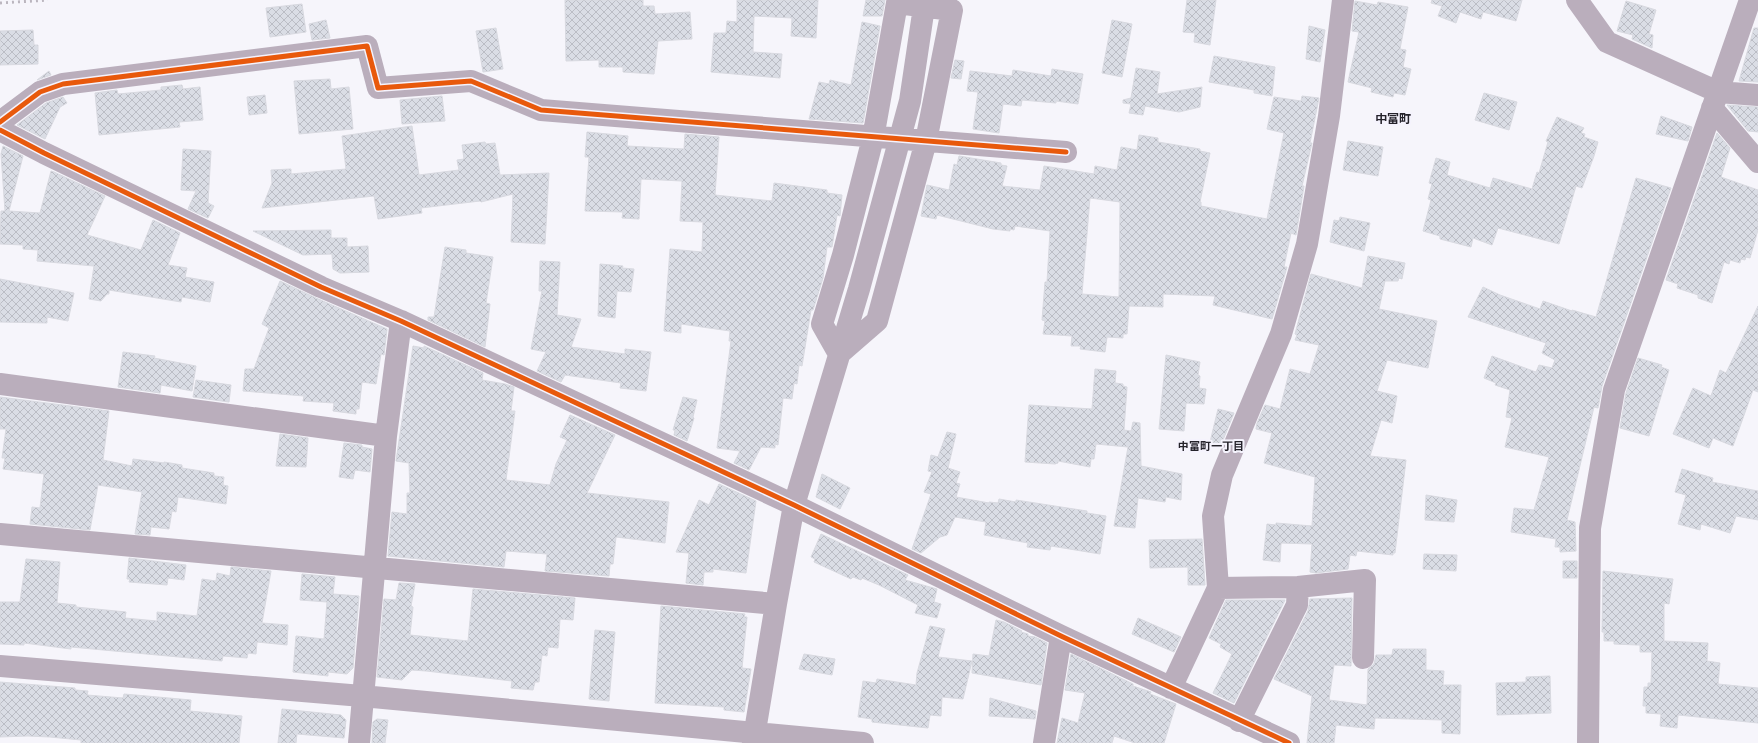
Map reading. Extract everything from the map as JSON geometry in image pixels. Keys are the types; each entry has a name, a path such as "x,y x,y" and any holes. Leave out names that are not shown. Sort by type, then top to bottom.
{"street":[{"path":"754,738 794,505 859,289 910,101 925,0"},
{"path":"1171,688 1218,588 1213,516 1222,475 1281,334 1307,244 1329,116 1343,0"},
{"path":"1577,0 1607,42 1715,100 1758,162"},
{"path":"1588,743 1590,528 1614,390 1750,0"},
{"path":"897,3 952,10 926,141 877,321 839,354 822,324 843,255 873,138 897,3"},
{"path":"0,122 40,92 63,84 367,46 378,88 471,81 541,110 873,138 1066,152"},
{"path":"1715,100 1758,95"},
{"path":"0,130 44,153 321,286 400,321 794,505 1061,636 1238,721 1288,743"},
{"path":"359,743 386,436 400,321"},
{"path":"0,384 386,436"},
{"path":"0,534 776,604"},
{"path":"1218,588 1298,587 1365,580 1363,658"},
{"path":"1238,721 1297,605 1298,587"},
{"path":"1044,743 1061,636"},
{"path":"0,666 362,696 754,738 863,743"}],"building":[{"path":"565,0 643,0 643,6 654,6 655,14 690,12 692,39 658,41 654,74 623,72 623,67 599,67 599,60 566,61"},
{"path":"737,0 818,0 816,38 791,36 792,18 754,16 753,52 782,54 780,78 711,72 714,33 726,33 727,21 737,22"},
{"path":"866,0 885,0 882,16 863,16"},
{"path":"1187,0 1216,0 1210,45 1194,42 1195,33 1183,32"},
{"path":"1432,0 1522,0 1516,21 1483,12 1481,19 1460,12 1456,23 1438,16 1442,6 1431,3"},
{"path":"1355,1 1377,5 1378,2 1408,7 1400,49 1406,50 1403,67 1411,69 1405,95 1394,93 1393,97 1371,92 1372,88 1348,82 1359,32 1352,31"},
{"path":"1626,1 1656,10 1649,34 1653,35 1652,48 1632,39 1633,35 1617,31"},
{"path":"302,4 306,32 270,37 266,8"},
{"path":"326,20 330,38 312,40 309,24"},
{"path":"1112,20 1132,24 1122,77 1102,73"},
{"path":"862,22 880,26 863,123 809,119 819,82 829,84 830,80 851,85"},
{"path":"1309,26 1325,30 1320,62 1306,59"},
{"path":"496,28 503,69 483,72 476,31"},
{"path":"1754,28 1758,28 1758,82 1739,81"},
{"path":"33,30 34,45 38,45 38,64 0,65 0,31"},
{"path":"1214,56 1275,67 1272,96 1254,93 1254,90 1209,82"},
{"path":"955,60 964,61 961,79 951,78"},
{"path":"1136,68 1160,72 1157,94 1202,87 1200,107 1179,112 1145,106 1143,115 1129,113 1131,104 1123,103 1123,100 1131,98"},
{"path":"1052,69 1083,74 1078,104 1056,101 1056,103 1022,100 1021,106 1003,104 999,133 973,129 978,92 967,91 970,71 1012,76 1013,70 1051,76"},
{"path":"49,71 51,75 37,80"},
{"path":"330,79 331,89 349,87 353,129 299,134 294,81"},
{"path":"182,85 183,89 200,87 203,120 179,122 180,127 99,135 95,93 117,90 118,94 161,90 161,87"},
{"path":"1484,93 1517,102 1509,130 1475,120"},
{"path":"265,95 267,113 249,115 247,97"},
{"path":"442,96 445,121 402,124 400,100"},
{"path":"1302,96 1319,98 1310,143 1312,143 1302,186 1304,186 1296,235 1291,233 1284,267 1287,267 1272,319 1213,305 1215,296 1163,294 1163,307 1129,306 1127,334 1123,334 1123,338 1107,337 1105,352 1080,349 1081,346 1071,346 1072,336 1043,334 1045,321 1042,320 1045,282 1047,282 1050,231 1015,226 1014,230 1010,229 1010,231 993,229 937,215 936,219 921,216 927,185 949,190 954,164 957,165 959,156 1001,163 1001,165 1007,166 1002,186 1040,190 1044,166 1094,174 1095,166 1117,170 1121,147 1137,150 1139,135 1158,138 1158,142 1200,149 1200,151 1210,153 1200,202 1201,206 1267,219 1284,133 1267,129 1274,97 1301,101","holes":["1090,198 1120,202 1119,297 1082,294"]},
{"path":"63,97 67,103 60,107 45,139 17,125 46,103"},
{"path":"1727,105 1758,107 1758,132 1748,131"},
{"path":"1661,116 1692,127 1688,141 1656,134"},
{"path":"1557,117 1584,128 1581,133 1585,134 1584,137 1598,142 1582,188 1576,186 1559,244 1498,228 1492,245 1473,238 1471,247 1440,239 1440,236 1423,231 1431,200 1428,199 1432,184 1429,183 1436,158 1450,162 1447,175 1490,188 1493,178 1532,189 1537,172 1539,173 1548,142 1546,141"},
{"path":"412,126 419,175 459,170 457,160 464,159 462,145 485,142 486,144 495,143 500,175 549,173 545,244 511,242 513,194 481,202 421,208 422,213 378,219 374,196 262,208 272,183 271,170 291,169 291,174 346,169 342,136"},
{"path":"587,132 628,136 627,146 684,149 685,134 719,137 715,195 772,201 774,183 827,190 827,193 842,195 840,216 837,215 832,247 827,247 823,278 813,310 811,310 802,366 799,365 797,384 794,383 792,399 783,398 778,445 775,444 775,448 761,447 749,470 734,463 740,451 717,448 731,341 729,341 730,331 681,324 681,333 664,331 670,249 702,252 703,222 680,221 682,181 641,179 639,219 622,218 623,212 585,211 589,157 585,157"},
{"path":"1717,133 1730,148 1721,177 1758,190 1758,230 1750,258 1746,257 1745,260 1741,259 1740,263 1730,260 1729,264 1724,262 1712,303 1698,298 1698,295 1677,288 1678,284 1666,280"},
{"path":"1348,141 1383,147 1378,176 1343,170"},
{"path":"3,146 23,156 9,211 40,213 51,171 54,172 105,196 87,235 141,250 153,220 180,233 168,265 187,268 185,277 214,282 210,302 182,297 181,302 109,290 109,294 107,294 101,301 89,299 94,266 37,261 38,250 23,249 23,245 0,244 1,211 5,211 1,154"},
{"path":"183,149 211,151 208,203 214,206 208,218 188,209 196,191 181,190"},
{"path":"1636,178 1671,188 1602,386 1598,408 1594,407 1567,520 1575,522 1576,551 1560,552 1560,547 1555,547 1556,539 1511,532 1514,508 1534,510 1549,457 1505,447 1512,418 1506,417 1510,390 1495,385 1496,383 1484,378 1492,356 1536,372 1539,365 1552,368 1555,360 1542,353 1546,343 1468,317 1483,287 1500,295 1540,309 1543,301 1596,317"},
{"path":"1340,217 1370,223 1364,251 1330,242 1334,220 1339,221"},
{"path":"331,230 331,238 347,238 347,247 368,246 369,272 340,273 333,269 332,254 303,255 253,231"},
{"path":"445,247 466,250 466,253 493,257 486,303 490,304 485,347 428,320 428,317 434,317"},
{"path":"1368,256 1405,263 1402,279 1399,278 1398,281 1385,281 1379,309 1437,321 1428,368 1387,360 1377,391 1397,396 1392,423 1381,420 1370,456 1406,460 1395,553 1393,553 1393,555 1357,551 1356,556 1350,555 1348,569 1316,573 1310,572 1312,544 1281,543 1280,562 1263,560 1267,524 1276,525 1276,523 1312,526 1315,477 1264,463 1272,433 1256,429 1257,423 1265,405 1280,409 1290,369 1310,374 1319,345 1295,340 1297,335 1295,334 1311,274 1362,288"},
{"path":"540,261 560,262 557,315 581,319 571,347 625,354 625,349 651,352 646,391 620,388 621,383 565,375 561,382 537,371 546,352 531,349 542,291 539,291"},
{"path":"600,264 623,266 622,268 634,269 631,292 617,291 615,318 598,316"},
{"path":"0,279 74,293 68,321 47,317 47,323 0,322"},
{"path":"280,281 387,329 384,355 381,354 376,384 362,382 359,409 356,409 356,414 333,411 334,403 303,401 304,396 243,391 245,369 254,369 269,328 262,324"},
{"path":"1758,306 1758,392 1753,390 1733,446 1713,438 1709,448 1673,434 1693,388 1711,396 1720,370 1726,373"},
{"path":"413,346 424,348 424,346 483,373 482,380 514,387 511,411 515,411 506,480 550,485 556,464 567,440 560,437 570,415 615,435 587,493 669,502 665,543 616,537 613,564 610,564 609,576 545,571 547,554 506,551 504,567 388,556 392,512 407,514 407,493 410,493 409,463 396,461"},
{"path":"123,352 155,356 154,358 196,366 192,391 161,385 160,393 118,387"},
{"path":"1166,355 1200,362 1198,375 1200,376 1199,388 1206,389 1204,404 1186,403 1184,431 1159,429"},
{"path":"1638,358 1662,365 1661,367 1669,370 1649,436 1620,428 1626,393"},
{"path":"1095,369 1116,371 1115,383 1123,384 1123,386 1127,387 1124,430 1131,431 1133,422 1140,423 1141,466 1182,474 1181,500 1166,497 1165,502 1138,498 1135,528 1114,526 1128,447 1096,444 1094,459 1091,459 1090,467 1058,461 1058,463 1055,464 1025,462 1029,405 1092,409"},
{"path":"196,380 231,385 229,402 193,397"},
{"path":"0,397 109,411 103,460 132,466 133,459 164,462 182,465 182,468 214,473 214,476 224,477 223,485 228,486 226,504 178,497 176,512 172,511 169,529 151,527 150,535 135,534 142,492 98,485 90,530 30,524 32,507 40,508 44,474 3,469 5,458 2,458 6,429 0,429"},
{"path":"683,397 697,400 694,418 687,441 674,435 675,430 673,430"},
{"path":"1218,409 1234,413 1221,445 1210,442"},
{"path":"947,432 956,434 948,468 960,472 956,483 960,484 956,497 989,503 998,503 999,499 1016,502 1016,500 1087,511 1087,513 1106,516 1100,554 1051,546 1050,550 1027,547 1028,543 984,535 986,522 955,517 947,535 940,537 921,553 912,549 931,494 924,492 932,472 928,471 931,455 938,457"},
{"path":"280,434 308,438 306,467 276,466"},
{"path":"344,443 362,445 362,447 372,449 370,472 355,470 353,479 339,477"},
{"path":"1682,469 1713,478 1712,482 1758,491 1758,520 1736,516 1730,533 1701,524 1700,530 1678,524 1686,495 1675,492"},
{"path":"822,474 850,488 840,509 816,497"},
{"path":"719,484 756,501 746,573 713,569 713,572 704,572 703,585 686,583 689,553 676,552 699,500 709,505"},
{"path":"1426,495 1457,500 1454,522 1425,520"},
{"path":"821,534 908,575 905,580 937,589 934,602 941,604 937,618 915,613 918,605 879,585 862,578 861,580 853,577 851,579 814,562 815,559 811,557"},
{"path":"1202,539 1205,585 1188,585 1188,567 1150,568 1149,540"},
{"path":"1424,554 1457,555 1456,571 1423,569"},
{"path":"129,558 186,565 184,580 168,578 167,585 129,582 130,579 127,579"},
{"path":"26,559 60,562 57,603 76,605 76,607 126,612 125,618 157,621 157,612 197,616 202,579 216,581 217,573 230,576 231,567 271,571 262,623 288,625 287,645 257,642 256,654 248,653 247,658 223,656 222,661 71,647 71,649 24,643 24,645 0,644 0,602 20,602"},
{"path":"1563,561 1577,561 1577,578 1563,578"},
{"path":"1603,571 1673,579 1669,604 1664,603 1664,641 1708,643 1707,661 1720,663 1718,684 1758,688 1758,723 1678,715 1677,728 1660,726 1661,714 1646,713 1646,706 1643,706 1644,687 1648,687 1648,683 1651,683 1652,652 1640,652 1640,645 1614,644 1614,641 1604,641 1604,632 1602,632"},
{"path":"302,574 335,577 333,594 359,596 353,668 347,674 328,672 328,676 293,672 296,636 324,639 327,602 300,600"},
{"path":"399,583 415,584 411,606 413,607 410,635 468,641 473,589 575,598 573,620 560,619 558,648 548,647 547,656 542,655 539,682 535,682 533,690 511,688 512,681 426,671 412,670 402,680 377,677 384,599 396,600"},
{"path":"1352,598 1351,666 1334,665 1329,700 1367,705 1368,669 1374,664 1376,655 1392,655 1393,649 1426,649 1426,670 1444,671 1443,685 1461,685 1460,734 1442,733 1442,720 1375,718 1374,729 1336,725 1334,743 1307,743 1312,696 1274,679 1308,611 1310,599"},
{"path":"1226,600 1285,600 1234,703 1213,693 1232,654 1220,647 1221,644 1209,638"},
{"path":"661,606 745,614 744,617 747,617 742,668 751,669 744,712 724,710 724,707 655,703"},
{"path":"1138,618 1181,637 1174,652 1132,634"},
{"path":"996,620 1004,622 1022,631 1021,632 1028,634 1028,636 1035,637 1047,643 1041,685 972,673 973,654 989,656"},
{"path":"930,626 945,629 938,657 972,661 963,699 942,697 941,716 930,715 928,728 872,722 872,719 858,717 863,681 876,683 877,679 916,685 917,673"},
{"path":"595,630 615,632 609,701 589,699"},
{"path":"804,654 835,659 832,675 799,669"},
{"path":"1071,654 1133,684 1133,686 1151,692 1150,694 1176,704 1164,743 1135,743 1114,736 1112,743 1057,743 1062,718 1078,723 1085,693 1065,690"},
{"path":"1550,676 1551,713 1497,715 1496,683 1526,682 1526,677"},
{"path":"0,682 75,688 75,690 88,691 87,695 123,698 124,694 191,700 190,711 242,716 239,743 81,743 81,740 50,737 0,737"},
{"path":"990,698 1036,711 1035,719 989,716"},
{"path":"282,709 341,715 346,720 344,738 297,734 296,743 278,743"},
{"path":"377,719 388,720 385,743 372,743 373,722"}],"railway":[{"path":"0,3 48,0"}],"cycle path":[{"path":"0,122 40,92 63,84 367,46 378,88 471,81 541,110 1066,152"},
{"path":"0,130 44,153 321,287 401,321 794,505 1061,636 1289,743"}],"district":[{"name":"中富町","path":"1393,119"},
{"name":"中富町一丁目","path":"1211,446"}]}
